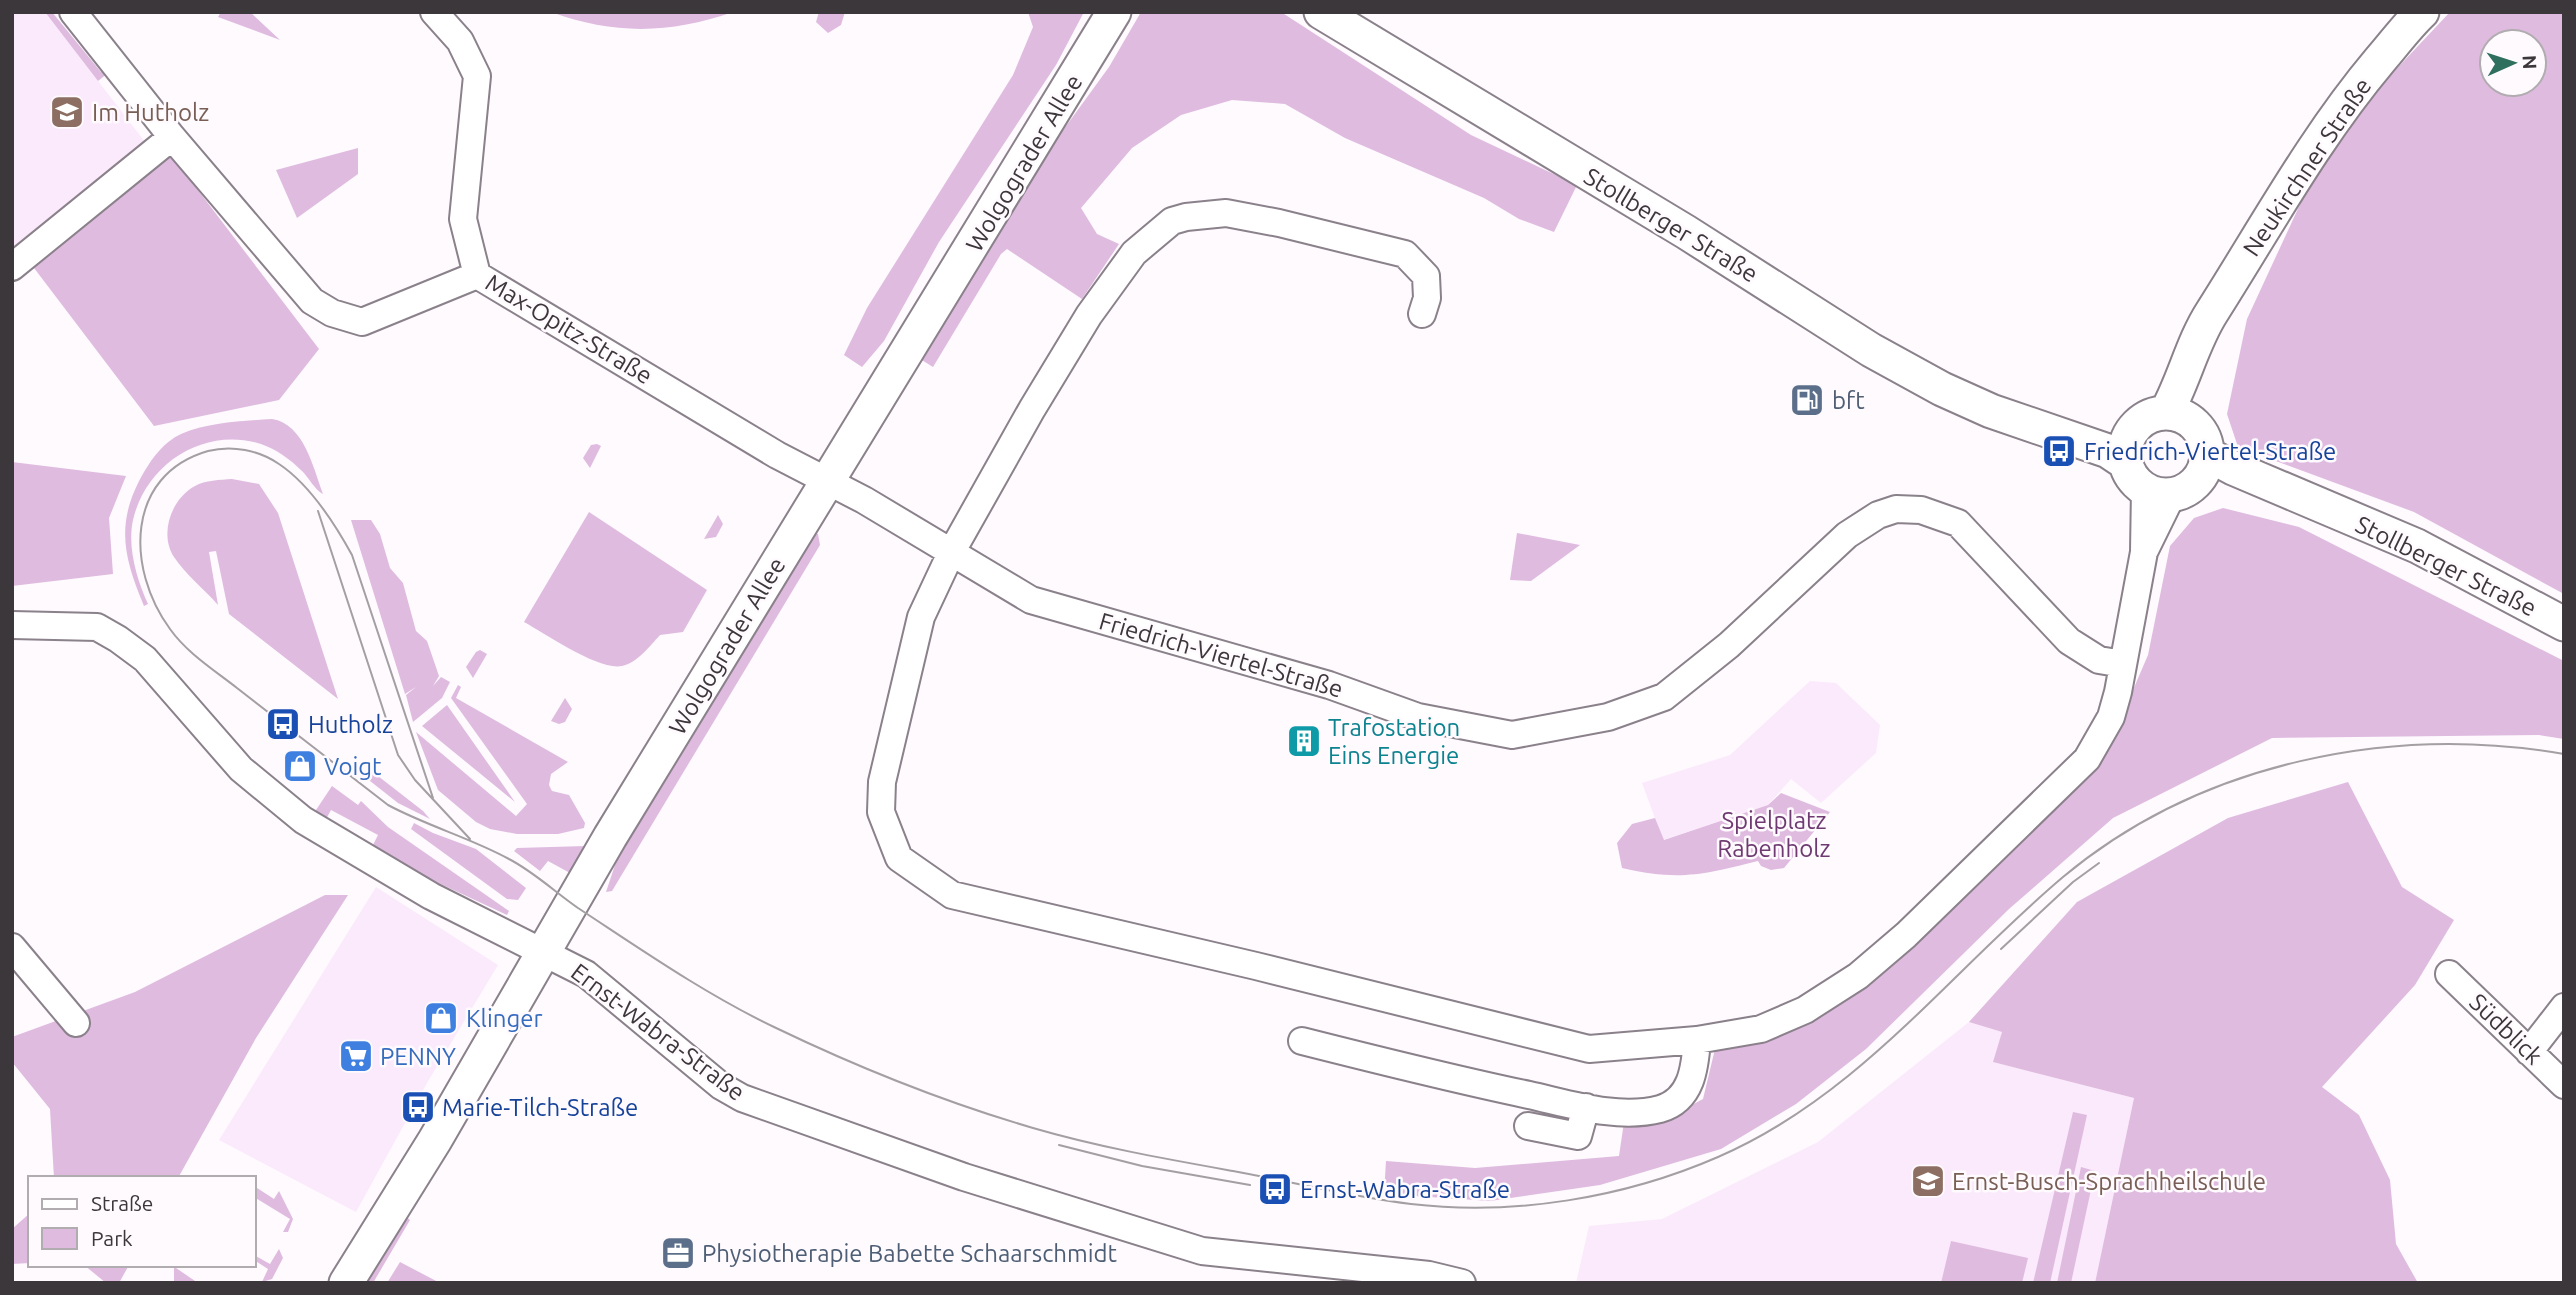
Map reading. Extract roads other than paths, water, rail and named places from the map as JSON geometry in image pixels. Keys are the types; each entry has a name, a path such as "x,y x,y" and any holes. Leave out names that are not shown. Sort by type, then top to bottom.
{"main road":[{"name":"Wolgograder Allee","path":"346,1283 544,953 610,837 1114,12"},
{"name":"Stollberger Straße","path":"1321,12 1686,232 1871,350 1942,389 2028,424 2108,452 2126,463"},
{"name":"Neukirchner Straße","path":"2126,463 2125,449 2179,391 2211,313 2345,102 2422,12"},
{"name":"Neukirchner Straße","path":"2183,470 2196,402 2217,336 2225,294"},
{"name":"Stollberger Straße","path":"2028,424 2101,428 2151,420 2188,420 2183,470 2217,484 2285,502 2328,509 2417,546 2564,624"},
{"path":"2126,463 2130,474 2183,470"}],"street":[{"path":"73,12 172,137 312,301 332,313 362,322 477,275"},
{"name":"Max-Opitz-Straße","path":"434,12 460,41 477,76 463,219 477,275 777,455 828,480"},
{"path":"12,267 172,137"},
{"path":"1422,314 1427,298 1426,276 1405,254 1279,223 1226,213 1172,221 1134,253 1089,315 951,553 921,617 882,782 881,812 899,858 952,895 1249,964 1589,1049 1697,1040 1761,1029 1805,1010 1858,976 1906,935 2087,759 2111,717 2144,552 2183,470"},
{"name":"Friedrich-Viertel-Straße","path":"828,480 1031,600 1329,684 1418,717 1512,735 1608,717 1664,697 1729,645 1847,535 1878,515 1896,509 1921,510 1958,523 2069,641 2099,660 2123,664"},
{"path":"12,625 97,627 118,639 145,659 241,769 303,820 431,895 544,953"},
{"path":"12,947 76,1023"},
{"name":"Ernst-Wabra-Straße","path":"544,953 586,974 722,1086 755,1103 964,1177 1202,1251 1429,1275 1462,1283"},
{"name":"Südblick","path":"2449,974 2564,1084"},
{"path":"2529,1052 2564,1007"},
{"path":"1302,1041 1464,1081 1612,1112 1661,1109 1681,1096 1695,1076 1697,1040"},
{"path":"1528,1125 1578,1136 1586,1107"}],"tram line":[{"path":"433,798 352,555 320,505 290,472 271,459 254,452 217,449 181,463 161,481 148,502 141,526 141,553 146,579 156,605 184,646 388,805 518,864 578,908 723,1000 805,1042 901,1083 1058,1135 1366,1197 1411,1204 1489,1207 1568,1200 1645,1183 1718,1157 1769,1131 1815,1101 1859,1067 2063,877 2117,837 2175,805 2237,780 2300,761 2366,749 2432,744 2498,746 2564,754"},
{"path":"318,511 398,755 415,780 470,839"},
{"path":"2001,949 2073,882 2099,863"},
{"path":"1059,1145 1142,1166 1250,1185"}],"place":[{"name":"Im Hutholz","path":"67,112"},
{"name":"bft","path":"1807,400"},
{"name":"Friedrich-Viertel-Straße","path":"2059,451"},
{"name":"Hutholz","path":"283,724"},
{"name":"Trafostation Eins Energie","path":"1304,741"},
{"name":"Voigt","path":"300,766"},
{"name":"Klinger","path":"441,1018"},
{"name":"PENNY","path":"356,1056"},
{"name":"Marie-Tilch-Straße","path":"418,1107"},
{"name":"Ernst-Busch-Sprachheilschule","path":"1928,1181"},
{"name":"Ernst-Wabra-Straße","path":"1275,1189"},
{"name":"Physiotherapie Babette Schaarschmidt","path":"678,1253"}],"park label":[{"name":"Spielplatz Rabenholz","path":"1774,834"}]}
